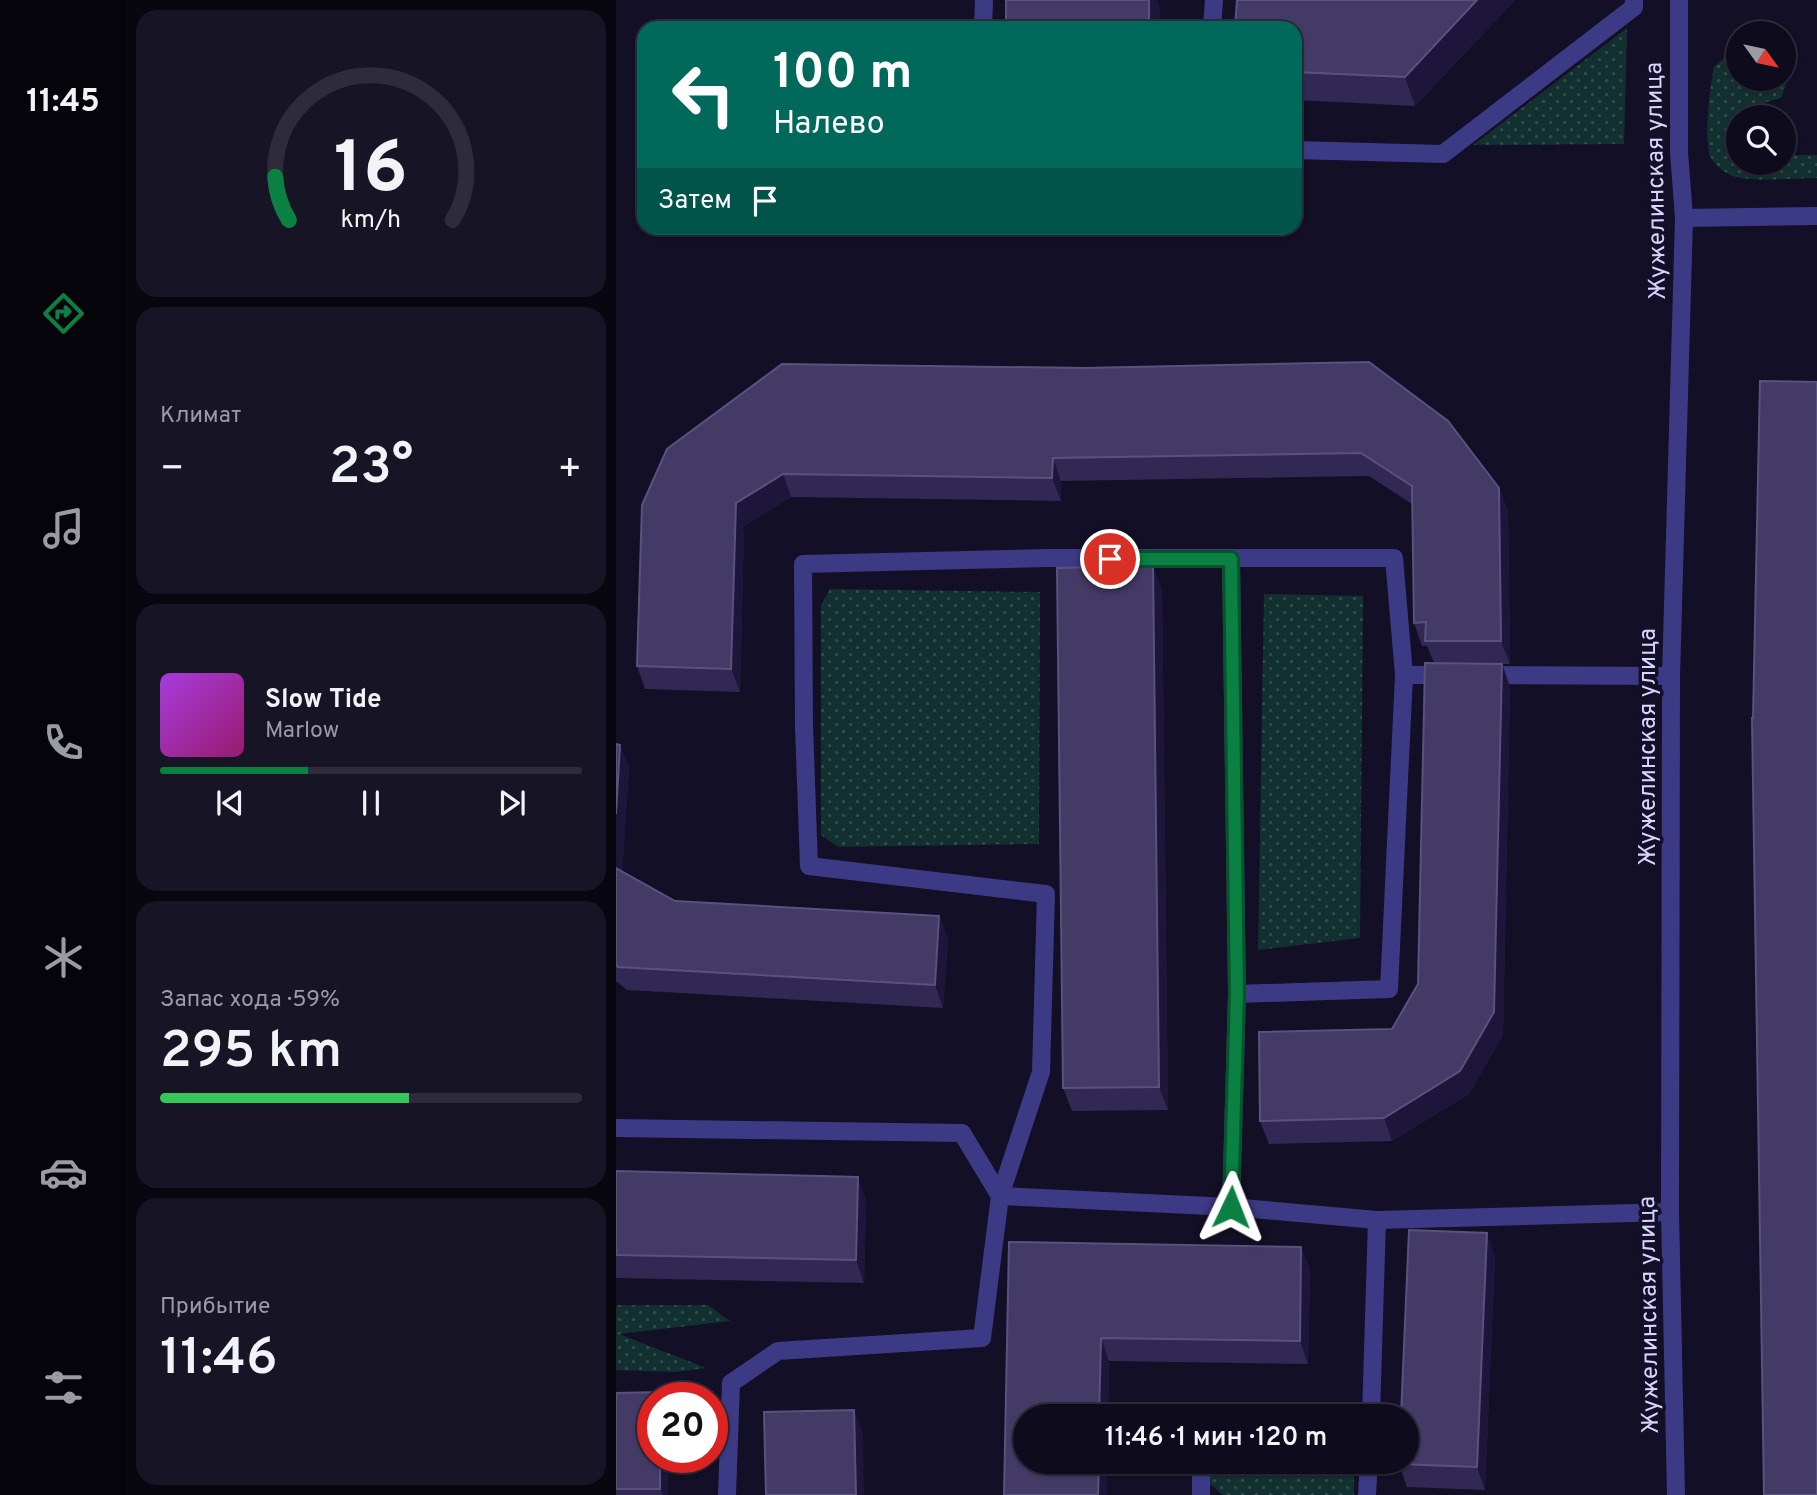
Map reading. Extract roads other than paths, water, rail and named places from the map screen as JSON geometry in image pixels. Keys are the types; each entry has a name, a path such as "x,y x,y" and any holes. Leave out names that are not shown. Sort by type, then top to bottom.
{"street":[{"path":"983,21 984,0"},
{"path":"1212,21 1214,0"},
{"path":"1302,150 1443,154 1634,7 1634,0"},
{"name":"Жужелинская улица","path":"1676,1495 1670,1212 1671,676 1684,218 1679,152 1679,0"},
{"path":"1684,218 1817,216"},
{"path":"727,1495 731,1383 778,1351 982,1338 1000,1196 1041,1072 1046,894 809,866 804,726 803,564 1048,558 1394,558 1404,675 1389,989 1237,994"},
{"path":"1231,559 1237,994 1231,1207"},
{"path":"1404,675 1671,676"},
{"path":"616,1128 962,1133 1000,1196"},
{"path":"1000,1196 1231,1207 1377,1220 1670,1212"},
{"path":"1371,1404 1377,1220"},
{"path":"1201,1474 1201,1495"},
{"path":"1367,1495 1368,1474"}]}
